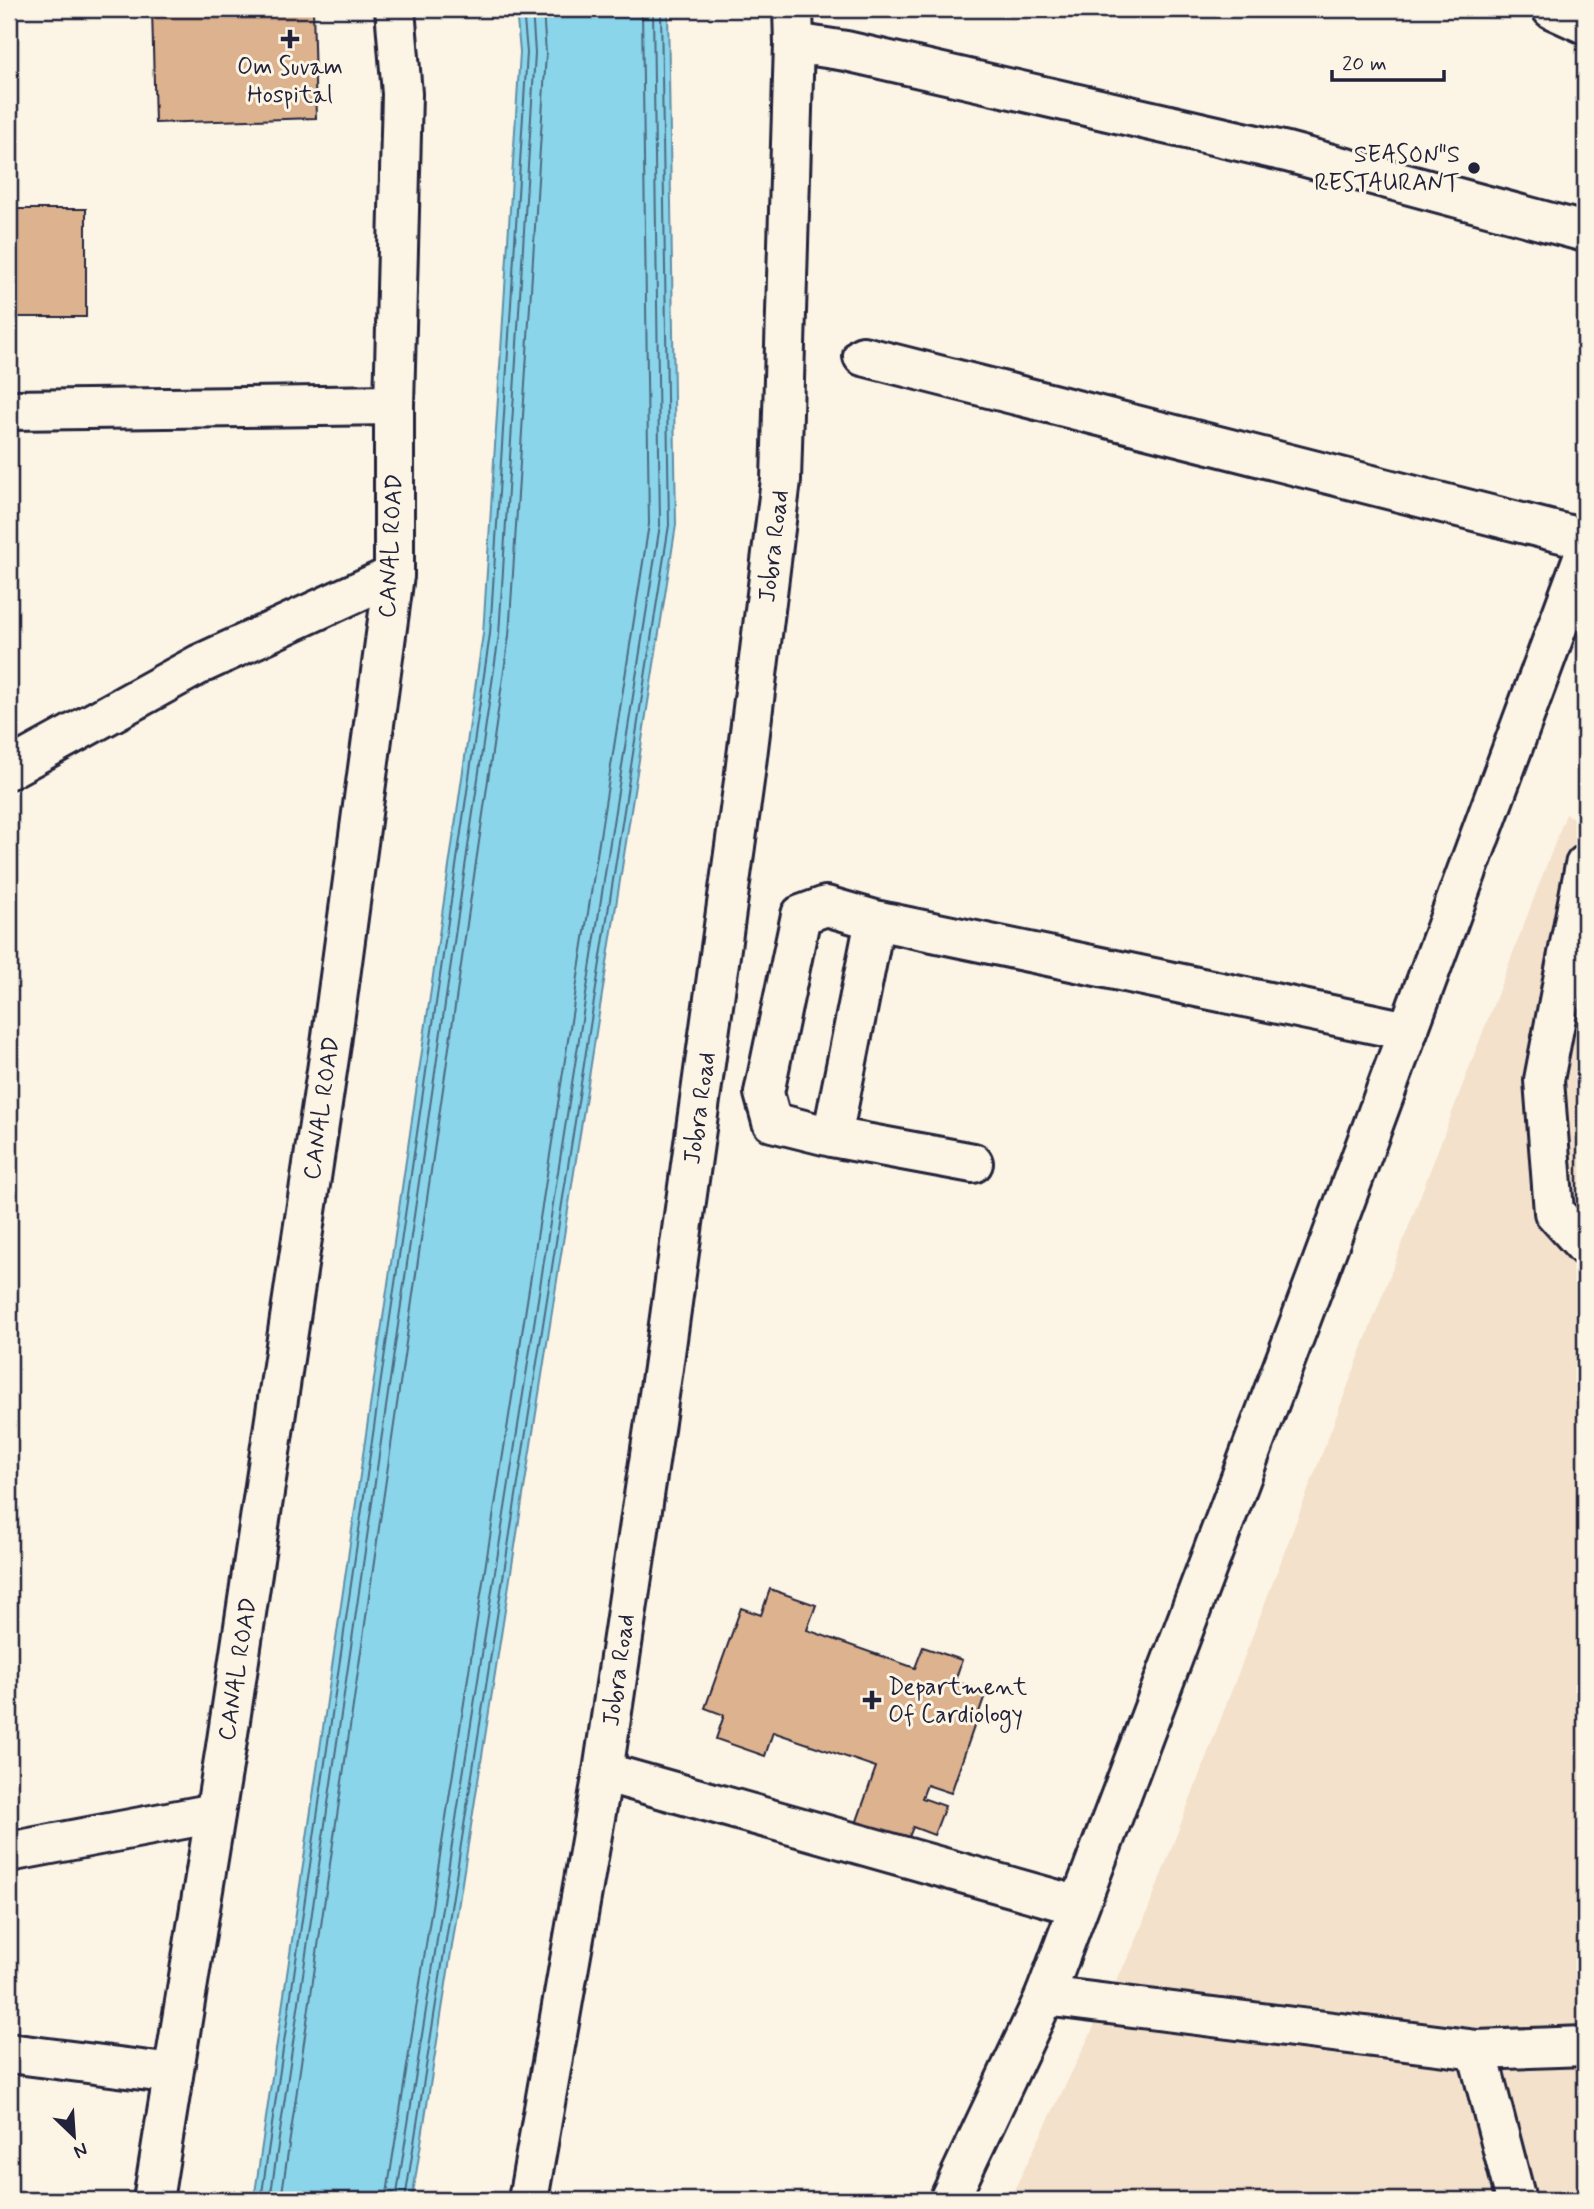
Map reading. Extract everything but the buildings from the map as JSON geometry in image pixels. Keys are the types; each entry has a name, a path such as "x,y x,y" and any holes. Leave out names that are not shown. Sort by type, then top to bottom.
{"street":[{"name":"CANAL ROAD","path":"153,2200 215,1814 331,1044 394,575 394,405 402,93 395,9"},
{"path":"1552,9 1585,24"},
{"path":"793,26 846,51 1287,152 1585,232"},
{"name":"Jobra Road","path":"528,2200 603,1772 661,1381 738,822 781,480 793,26"},
{"path":"863,356 1585,539"},
{"path":"9,410 394,405"},
{"path":"949,2200 1045,1996 1585,552"},
{"path":"9,769 200,664 394,575"},
{"path":"1585,865 1544,1080 1554,1212 1585,1246"},
{"path":"973,1163 832,1138 772,1122 764,1094 801,915 826,905 875,920 1408,1031"},
{"path":"832,1138 875,920"},
{"path":"603,1772 1079,1906"},
{"path":"9,1852 215,1814"},
{"path":"1045,1996 1477,2050 1585,2046"},
{"path":"1477,2050 1516,2200"},
{"path":"9,2053 173,2074"}],"shaded area":[{"path":"1566,814 1585,824 1585,2200 1009,2200 1136,1941"}],"water":[{"path":"516,9 668,9 676,525 412,2200 254,2200 483,634 520,52"}],"place":[{"name":"Om Suvam Hospital","path":"290,39"},
{"name":"SEASON\"S RESTAURANT","path":"1474,168"},
{"name":"Department Of Cardiology","path":"872,1700"}]}
